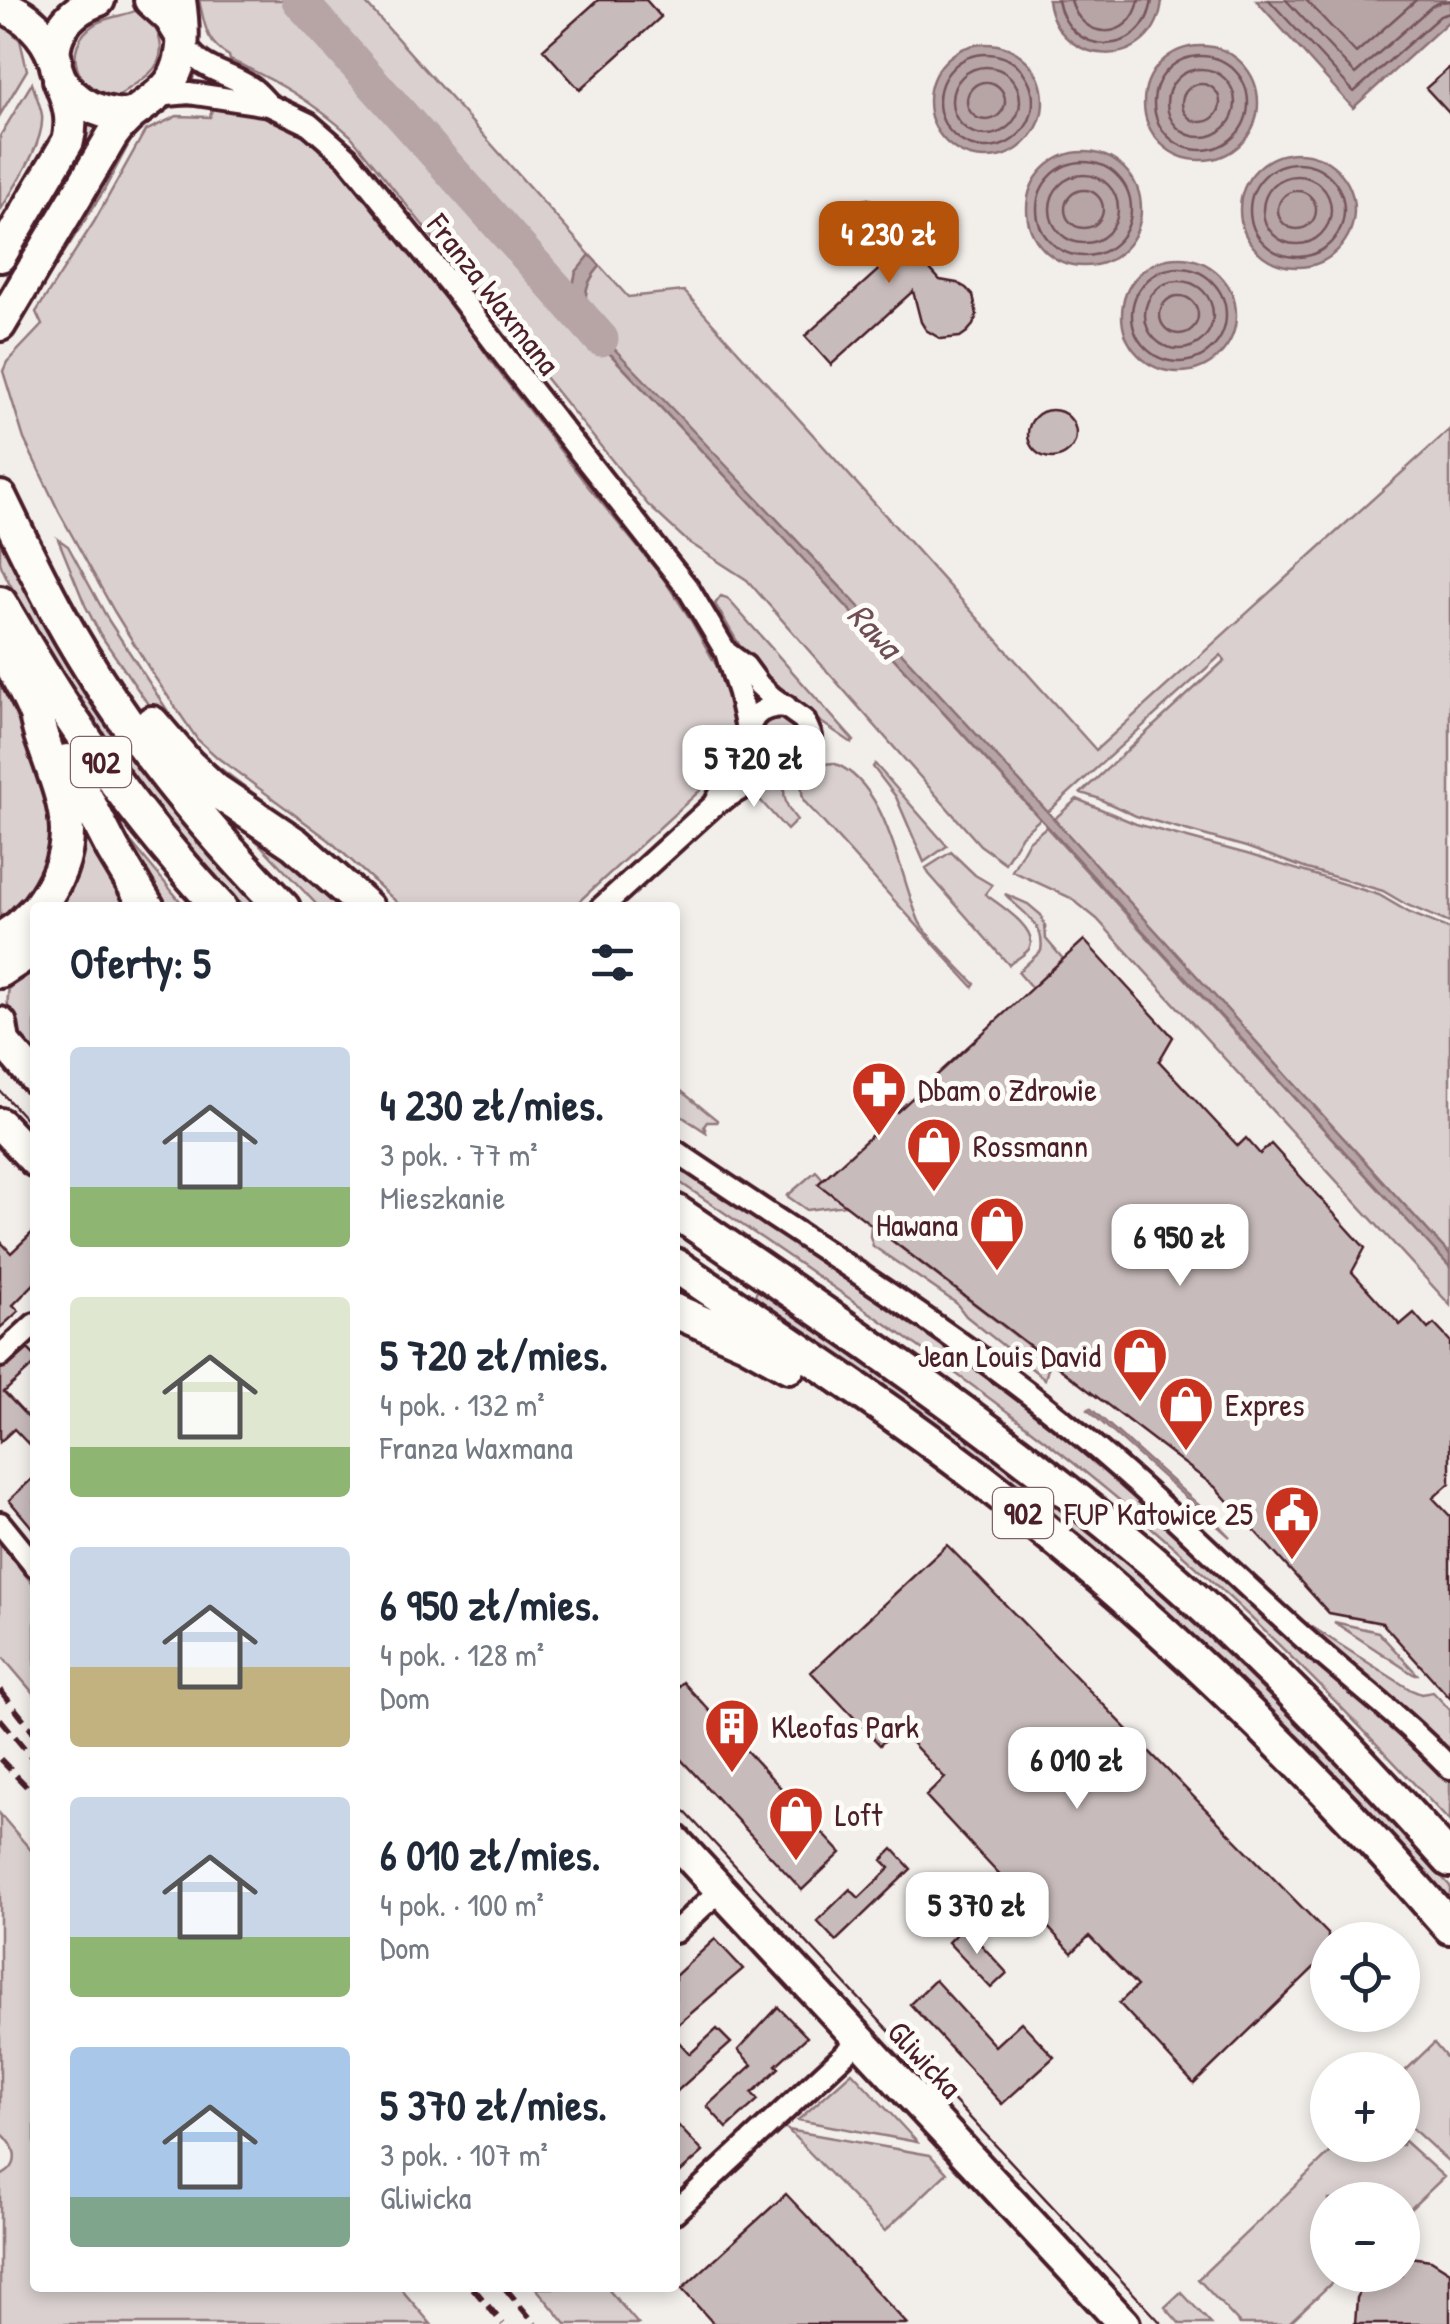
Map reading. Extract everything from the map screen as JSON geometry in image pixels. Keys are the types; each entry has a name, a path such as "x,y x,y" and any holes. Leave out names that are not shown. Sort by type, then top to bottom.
{"main road":[{"path":"0,5 30,20 46,39 57,70"},
{"name":"902","path":"0,498 60,618 134,732 183,798 276,902"},
{"name":"902","path":"0,603 96,755 159,838 215,902"},
{"path":"60,618 188,765 216,790 295,844 360,902"},
{"path":"0,636 36,716 68,818 64,859 42,902"},
{"path":"36,716 64,754 144,902"},
{"path":"9,962 19,928 30,917"},
{"name":"902","path":"680,1214 962,1410 1136,1547 1228,1630 1450,1860"},
{"name":"902","path":"680,1268 989,1486 1109,1584 1312,1776 1450,1927"},
{"path":"680,1313 746,1342 808,1379 871,1400"}],"street":[{"path":"0,256 68,142 70,112 57,70 60,33 84,6 100,0"},
{"path":"150,0 170,18 181,37"},
{"path":"0,325 112,136 129,115 174,76 181,58 180,0"},
{"name":"Franza Waxmana","path":"181,37 202,65 250,87 269,104 309,124 347,157 652,542 688,590 726,652"},
{"path":"57,70 72,96 109,114 129,115"},
{"name":"Franza Waxmana","path":"155,96 190,93 269,104"},
{"path":"726,652 745,666 759,685 804,720 810,748 800,765 790,772 761,768 746,738 740,693 726,652"},
{"path":"714,804 735,770 760,712 786,706"},
{"path":"608,902 714,804 746,784 778,772"},
{"path":"1,1035 30,1072"},
{"path":"0,1124 30,1156"},
{"path":"680,1154 918,1312 1061,1419 1154,1497 1297,1632 1450,1768"},
{"path":"0,1356 30,1329"},
{"path":"0,1524 30,1560"},
{"name":"Gliwicka","path":"680,1846 1124,2324"},
{"path":"680,1927 720,1890"},
{"path":"680,2207 860,2040"}],"shaded area":[{"path":"199,0 290,0 589,332 785,539 1040,819 1022,835 1005,863 980,845 747,580 687,541 648,505 351,136 294,93 230,60 215,45 207,32"},
{"path":"308,0 363,0 590,255 576,272 572,289 557,281"},
{"path":"140,9 157,32 160,58 149,74 115,99 102,95 82,79 75,57 78,45 95,24"},
{"path":"0,15 12,21 8,29 20,40 27,70 0,115"},
{"path":"32,83 42,115 39,138 0,211 0,136"},
{"path":"180,102 198,107 175,106 139,125 103,192 24,315 22,309 124,136 137,123"},
{"path":"213,105 266,116 319,145 346,171 663,578 725,681 737,719 736,740 728,760 717,775 578,902 397,902 329,840 218,758 197,739 114,611 24,439 3,371 7,362 42,325 36,312 94,222 145,131 177,116 210,117"},
{"path":"87,120 104,122 12,285 5,269 76,156"},
{"path":"600,266 628,297 684,291 1096,750 1450,429 1450,923 1383,891 1136,816 1081,793 1225,660 1221,655 1047,813 818,563 594,329 597,325 586,295"},
{"path":"0,539 58,645 120,740 186,826 254,902 239,902 159,809 107,740 59,667 0,562"},
{"path":"58,539 68,546 109,621 186,739 308,834 385,902 376,902 206,767 158,719 100,634"},
{"path":"721,596 727,598 852,743 800,703 771,688 751,665 715,604"},
{"path":"0,667 53,785 52,866 0,930"},
{"path":"779,718 794,724 800,739 794,754 779,760 764,754 758,739 764,724"},
{"path":"833,763 851,773 879,809 919,921 975,984 973,987 804,801 802,786 807,774 818,766"},
{"path":"875,764 947,846 924,862 896,797 873,767"},
{"path":"781,782 786,803 797,820 787,830 751,790 751,786"},
{"path":"1077,799 1136,824 1379,895 1450,929 1450,1255 1053,820"},
{"path":"76,812 136,902 51,902"},
{"path":"229,812 346,902 314,902"},
{"path":"113,820 181,902 154,902"},
{"path":"1046,827 1450,1267 1450,1305 1097,919 1071,898 1012,871 1028,842"},
{"path":"951,852 992,885 985,894 1016,918 1029,934 1029,949 1009,965 929,874 926,868"},
{"path":"1005,894 1041,915 1046,939 1063,959 1032,988 1018,972 1041,951 1039,932"},
{"path":"30,963 30,1054 9,1014 8,993"},
{"path":"680,1090 717,1120 707,1122 706,1132 680,1115"},
{"path":"680,1166 898,1311 1021,1399 1088,1453 1419,1750 1450,1782 1450,1822 1308,1674 1159,1534 983,1393 680,1182"},
{"path":"816,1171 823,1179 819,1184 846,1205 807,1210 787,1196"},
{"path":"871,1225 1050,1362 1045,1379 966,1316 956,1303 873,1246"},
{"path":"757,1291 946,1420 1122,1559 1250,1677 1372,1801 1450,1886 1450,1903 1279,1719 1142,1590 971,1452 758,1301"},
{"path":"1088,1410 1203,1509 1230,1537"},
{"path":"0,1543 30,1581 30,1689 0,1654"},
{"path":"1334,1622 1378,1632 1417,1674 1413,1674"},
{"path":"1306,1623 1411,1690 1421,1694 1433,1692 1450,1710 1450,1752 1307,1628"},
{"path":"0,1814 30,1849 30,2292 403,2292 431,2324 0,2324 0,2176 12,2167 15,2155 0,2132"},
{"path":"1434,2043 1450,2062 1450,2163 1420,2136 1420,2057"},
{"path":"852,2072 917,2142 798,2120"},
{"path":"788,2130 930,2155 947,2173 885,2231"},
{"path":"1420,2155 1444,2177 1420,2200 1420,2182 1310,2182 1310,2292 1322,2292 1288,2324 1240,2324 1198,2279 1320,2162 1420,2162"},
{"path":"539,2292 610,2292 638,2324 566,2324"},
{"path":"1181,2292 1211,2324 1180,2324 1165,2307"}],"water":[{"path":"1048,0 1162,0 1156,24 1143,40 1126,50 1106,54 1069,40 1056,23"},
{"path":"1256,0 1450,0 1450,20 1353,108"},
{"path":"986,44 1008,48 1026,61 1039,79 1043,101 1039,123 1026,141 1008,154 986,158 964,154 946,141 933,123 929,101 933,79 946,61 964,48"},
{"path":"1201,46 1223,50 1241,63 1254,81 1258,103 1254,125 1241,143 1223,156 1201,160 1179,156 1161,143 1148,125 1144,103 1148,81 1161,63 1179,50"},
{"path":"1084,152 1106,156 1124,169 1137,187 1141,209 1137,231 1124,249 1106,262 1084,266 1062,262 1044,249 1031,231 1027,209 1031,187 1044,169 1062,156"},
{"path":"1297,153 1319,157 1337,170 1350,188 1354,210 1350,232 1337,250 1319,263 1297,267 1275,263 1257,250 1244,232 1240,210 1244,188 1257,170 1275,157"},
{"path":"590,255 600,266 589,281 586,295 598,326 595,329 1026,789 1450,1255 1450,1267 785,539 568,309 576,272"},
{"path":"1179,258 1201,262 1219,275 1232,293 1236,315 1232,337 1219,355 1201,368 1179,372 1157,368 1139,355 1126,337 1122,315 1126,293 1139,275 1157,262"}],"building":[{"path":"598,0 646,0 661,17 580,90 543,49"},
{"path":"1450,67 1450,114 1426,88"},
{"path":"868,199 887,205 897,233 940,280 957,283 973,295 977,315 960,337 941,339 921,322 913,291 831,365 805,336 884,265 854,253 841,240 843,213 849,206"},
{"path":"1052,410 1069,417 1076,434 1069,451 1052,458 1035,451 1028,434 1035,417"},
{"path":"1084,940 1173,1037 1159,1061 1238,1146 1246,1138 1260,1154 1271,1144 1365,1248 1352,1272 1400,1325 1414,1313 1428,1329 1434,1324 1450,1341 1450,1483 1433,1498 1450,1516 1450,1698 1382,1623 1329,1613 1215,1487 818,1184 882,1126 861,1103 875,1089 897,1112"},
{"path":"30,1235 30,1288 13,1305 19,1311 0,1328 0,1241 11,1253"},
{"path":"30,1351 30,1369 4,1392 30,1420 30,1446 14,1429 0,1442 0,1369"},
{"path":"30,1481 30,1525 9,1500"},
{"path":"947,1545 1316,1922 1310,1922 1310,1971 1194,2084 1119,2003 1137,1986 1089,1936 1072,1953 926,1796 945,1778 898,1728 880,1745 811,1672"},
{"name":"Kleofas Park","path":"683,1682 841,1853 802,1890 680,1758"},
{"path":"893,1849 911,1869 836,1941 817,1921 850,1889 859,1898 890,1868 882,1860"},
{"path":"964,1926 1007,1973 991,1988 948,1942"},
{"path":"715,1939 743,1969 680,2023 680,1971"},
{"path":"935,1980 995,2046 1021,2022 1054,2057 1002,2104 910,2004"},
{"path":"778,2007 807,2037 752,2093 758,2100 727,2128 707,2106 752,2065 738,2050"},
{"path":"717,2029 731,2043 680,2089 680,2043 690,2054"},
{"path":"680,2127 703,2152 680,2173"},
{"path":"786,2194 907,2324 714,2324 682,2289"},
{"path":"1420,2258 1431,2260 1450,2272 1450,2324 1355,2324 1360,2292 1420,2292"}],"waterway":[{"name":"Rawa","path":"299,0 601,339"}],"tram line":[{"path":"0,1091 30,1124"},
{"path":"680,1806 1162,2324"}],"railway":[{"path":"0,1690 30,1728"},
{"path":"0,1719 30,1755"},
{"path":"0,1759 30,1790"},
{"path":"476,2292 503,2324"},
{"path":"508,2292 535,2324"}],"place":[{"name":"Dbam o Zdrowie","path":"879,1138"},
{"name":"Rossmann","path":"934,1194"},
{"name":"Hawana","path":"997,1273"},
{"name":"Jean Louis David","path":"1140,1404"},
{"name":"Expres","path":"1186,1453"},
{"name":"FUP Katowice 25","path":"1292,1562"},
{"name":"Kleofas Park","path":"732,1775"},
{"name":"Loft","path":"796,1863"}]}
